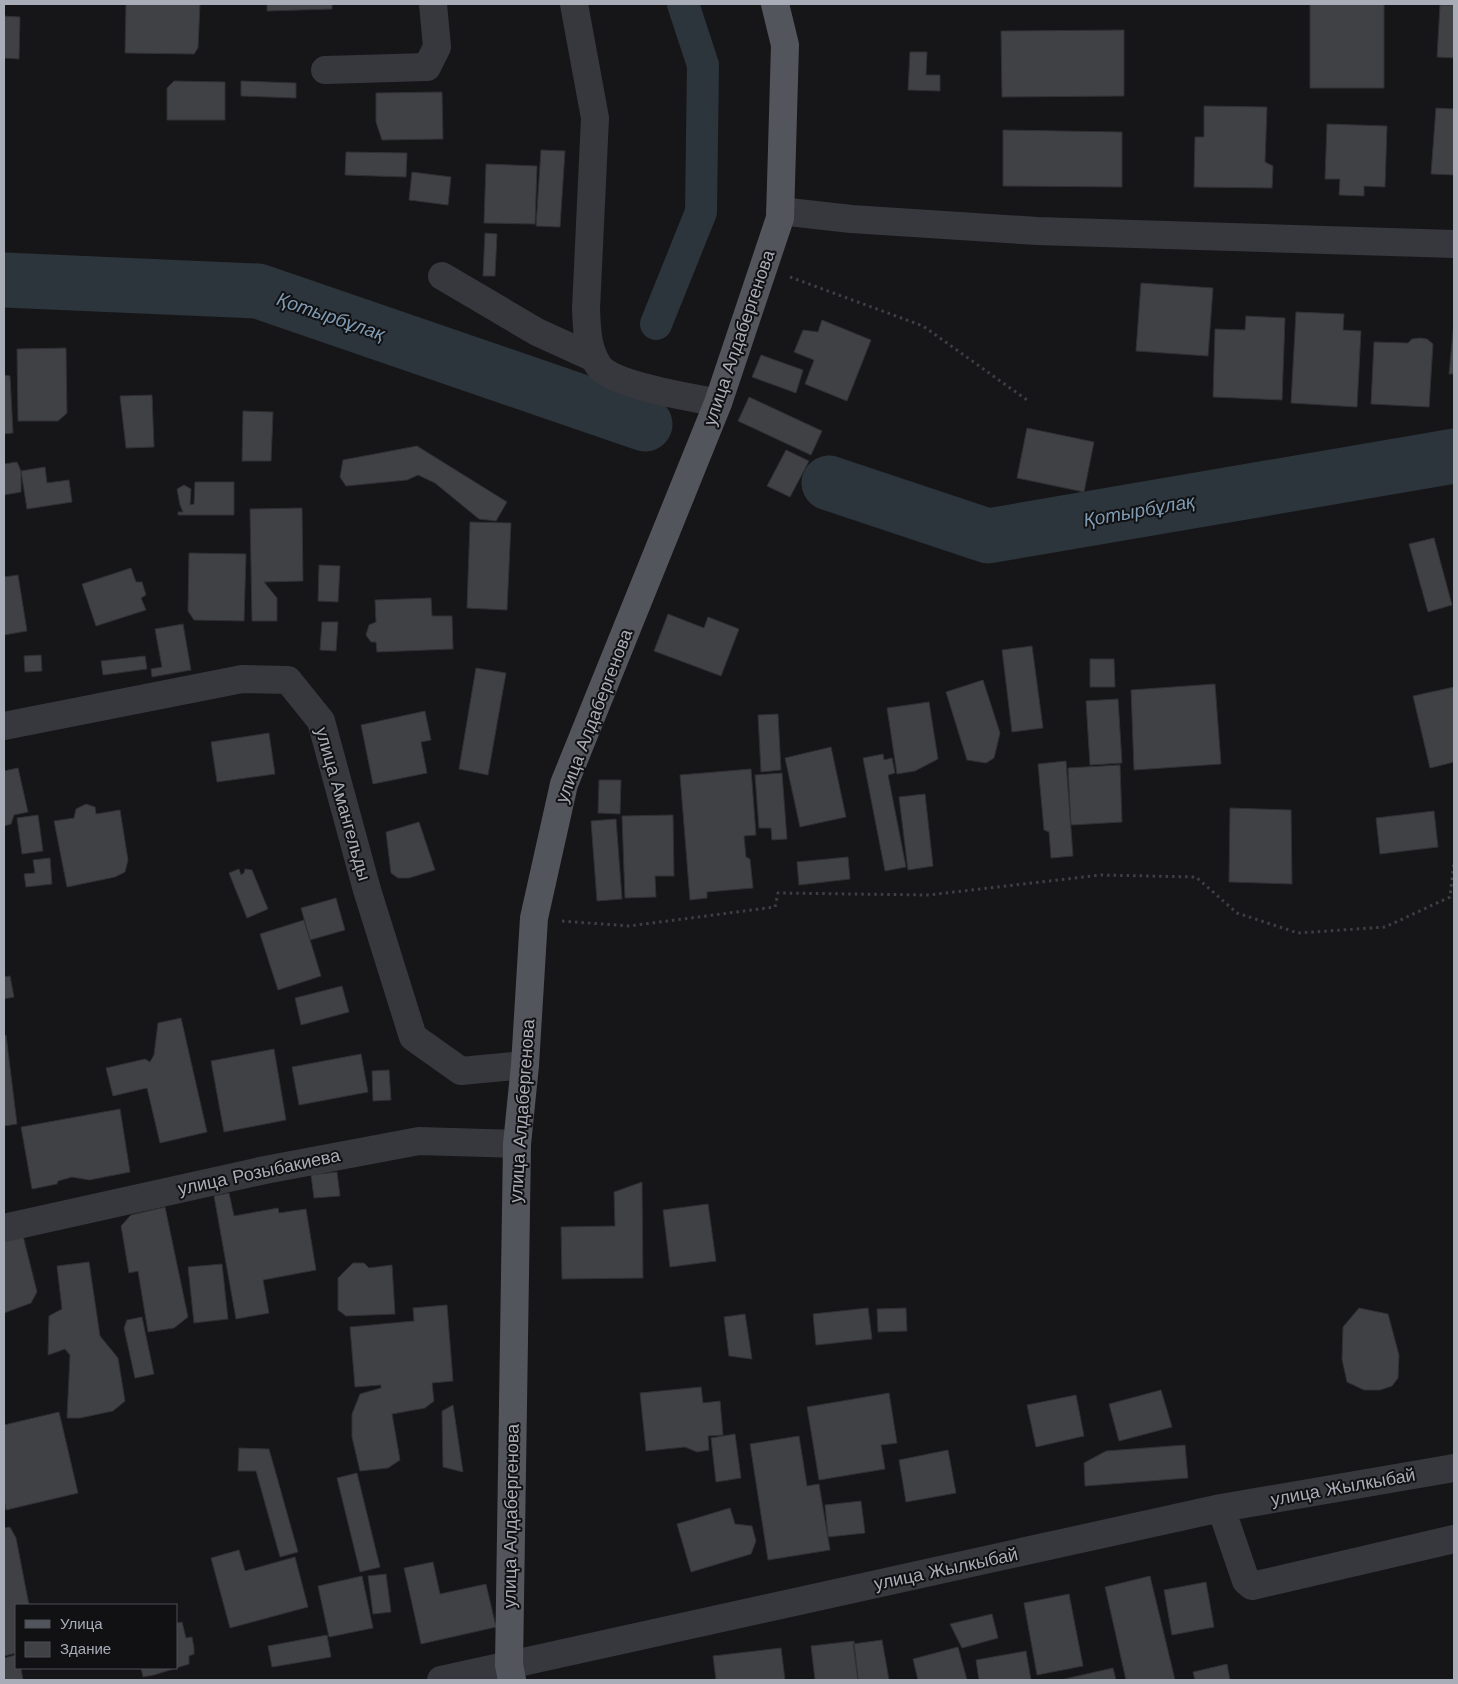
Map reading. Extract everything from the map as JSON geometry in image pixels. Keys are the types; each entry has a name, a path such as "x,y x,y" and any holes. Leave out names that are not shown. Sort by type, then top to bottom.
{"main road":[{"name":"улица Алдабергенова","path":"510,1673 517,1144 525,1065 534,918 564,784 718,403 764,266 780,211 785,45 775,4"}],"street":[{"path":"325,70 427,67 437,47 433,4"},
{"path":"574,4 595,118 586,309 588,339 594,358 606,374 617,380 718,403"},
{"path":"780,211 851,219 1037,231 1454,244"},
{"path":"442,276 537,332 594,358"},
{"name":"улица Амангельды","path":"4,726 242,679 288,680 321,721 367,890 413,1037 461,1071 525,1065"},
{"name":"улица Розыбакиева","path":"4,1228 265,1170 419,1141 517,1144"},
{"name":"улица Жылкыбай","path":"440,1680 510,1673 1220,1508 1454,1468"},
{"path":"1220,1508 1246,1581 1252,1586 1454,1539"}],"path":[{"path":"764,266 923,326 1027,400"},
{"path":"534,918 629,926 775,907 778,893 929,895 1101,875 1196,876 1236,913 1298,933 1385,927 1450,896 1454,862"}],"building":[{"path":"126,4 200,4 198,48 194,54 125,53"},
{"path":"267,4 332,4 332,9 267,11"},
{"path":"1310,4 1384,4 1384,88 1310,88"},
{"path":"1440,5 1454,5 1454,58 1437,57"},
{"path":"4,16 20,17 19,59 4,58"},
{"path":"1124,30 1124,96 1002,97 1001,31"},
{"path":"910,52 927,52 926,75 940,75 940,91 908,90"},
{"path":"174,81 225,82 225,120 167,120 167,88"},
{"path":"241,81 296,83 296,98 241,96"},
{"path":"442,92 443,139 382,140 376,122 376,93"},
{"path":"1204,106 1267,107 1265,162 1273,166 1272,188 1194,187 1195,137 1204,137"},
{"path":"1436,108 1454,109 1454,175 1431,174"},
{"path":"1327,124 1387,126 1385,187 1364,186 1364,196 1339,195 1340,179 1325,179"},
{"path":"1003,130 1122,132 1122,187 1003,186"},
{"path":"541,150 565,151 560,227 536,226"},
{"path":"346,152 407,153 406,177 345,175"},
{"path":"486,164 537,166 535,224 484,223"},
{"path":"412,172 451,177 448,205 409,200"},
{"path":"485,233 497,234 495,276 483,276"},
{"path":"1141,283 1213,288 1208,356 1136,351"},
{"path":"1296,312 1344,314 1343,330 1361,331 1357,407 1291,403"},
{"path":"1246,316 1285,318 1282,400 1213,397 1215,329 1245,330"},
{"path":"822,320 871,340 847,401 805,384 814,360 794,352 803,330 818,332"},
{"path":"1454,322 1454,374 1449,374"},
{"path":"1412,339 1427,339 1433,344 1429,407 1371,404 1374,342 1408,343"},
{"path":"66,348 67,413 58,421 18,421 17,349"},
{"path":"761,355 803,370 796,393 752,377"},
{"path":"4,375 10,376 13,433 4,434"},
{"path":"152,395 154,447 126,448 120,396"},
{"path":"749,397 822,431 811,455 738,421"},
{"path":"243,411 273,412 271,461 242,461"},
{"path":"1027,428 1094,442 1084,492 1017,478"},
{"path":"417,446 507,502 496,521 479,519 435,483 418,475 407,480 346,486 340,477 343,460"},
{"path":"786,450 809,461 790,497 767,486"},
{"path":"17,462 21,471 21,492 4,495 4,464"},
{"path":"45,467 47,483 69,480 72,502 27,509 21,471"},
{"path":"195,482 234,482 234,515 178,515 178,512 183,512 177,489 184,485 191,489 190,505 194,504"},
{"path":"302,508 303,581 264,582 277,598 277,621 252,621 250,509"},
{"path":"470,522 511,523 507,610 467,608"},
{"path":"1434,538 1452,605 1428,612 1409,544"},
{"path":"189,553 246,554 244,621 194,620 188,611"},
{"path":"319,565 340,566 338,602 318,601"},
{"path":"131,568 136,582 142,582 146,595 141,598 146,610 96,626 82,584"},
{"path":"18,575 27,631 4,635 4,577"},
{"path":"431,598 432,616 452,616 453,649 377,652 376,642 371,642 366,635 369,625 376,622 375,600"},
{"path":"668,614 704,628 708,617 739,629 721,676 654,651"},
{"path":"322,622 338,622 336,651 320,650"},
{"path":"183,624 191,670 152,677 151,669 162,667 155,629"},
{"path":"1032,646 1043,728 1012,732 1002,650"},
{"path":"41,655 42,671 25,672 24,656"},
{"path":"145,656 147,669 103,675 101,661"},
{"path":"1090,659 1114,659 1115,687 1090,687"},
{"path":"476,668 506,673 488,775 459,769"},
{"path":"983,680 1000,733 994,758 986,763 967,760 946,692"},
{"path":"1215,684 1221,764 1134,770 1131,690"},
{"path":"1454,687 1454,762 1430,768 1413,696"},
{"path":"1118,699 1122,763 1090,765 1086,701"},
{"path":"929,702 938,759 915,771 897,774 887,708"},
{"path":"425,711 431,740 421,742 427,773 373,784 361,725"},
{"path":"778,714 781,770 761,772 758,715"},
{"path":"269,733 275,774 217,782 211,742"},
{"path":"831,747 846,817 800,827 785,758"},
{"path":"883,754 884,760 892,758 895,773 888,775 906,867 885,871 863,758"},
{"path":"1066,761 1073,856 1051,858 1049,832 1044,830 1038,764"},
{"path":"1120,765 1122,822 1071,825 1068,768"},
{"path":"18,768 28,812 14,815 11,824 4,826 4,771"},
{"path":"751,769 756,835 744,836 746,857 750,859 753,888 707,892 707,898 690,900 680,775"},
{"path":"782,773 787,839 772,840 771,828 759,828 755,775"},
{"path":"599,780 621,780 620,814 598,813"},
{"path":"925,794 933,866 908,870 899,797"},
{"path":"86,804 95,807 96,814 120,810 128,860 125,872 115,877 67,887 54,821 74,818 76,809"},
{"path":"1230,808 1291,810 1292,884 1229,882"},
{"path":"1434,811 1438,847 1380,854 1376,818"},
{"path":"38,815 43,851 22,854 17,818"},
{"path":"673,815 674,876 655,876 656,897 625,898 622,816"},
{"path":"616,819 622,899 597,901 591,821"},
{"path":"419,822 435,870 409,878 398,878 391,873 386,832"},
{"path":"848,857 850,879 799,885 797,862"},
{"path":"50,858 52,884 26,887 24,874 35,873 33,860"},
{"path":"239,869 241,875 245,869 252,870 268,909 247,918 229,873"},
{"path":"336,898 345,930 310,940 301,908"},
{"path":"304,920 321,976 278,990 260,934"},
{"path":"10,976 14,997 4,999 4,977"},
{"path":"342,986 349,1012 301,1025 295,998"},
{"path":"181,1018 207,1132 160,1143 147,1088 113,1096 106,1068 145,1059 150,1062 154,1055 158,1023"},
{"path":"6,1035 17,1124 4,1126 4,1036"},
{"path":"274,1049 286,1120 224,1132 211,1061"},
{"path":"361,1054 368,1092 299,1105 292,1067"},
{"path":"389,1070 391,1100 373,1101 372,1071"},
{"path":"120,1109 130,1172 89,1180 72,1177 58,1181 57,1184 32,1189 21,1127"},
{"path":"337,1172 340,1196 314,1198 311,1175"},
{"path":"642,1182 643,1278 562,1279 561,1227 615,1226 614,1192"},
{"path":"229,1193 234,1216 278,1208 279,1213 306,1209 316,1270 263,1280 269,1313 236,1319 214,1196"},
{"path":"708,1204 716,1261 670,1267 663,1210"},
{"path":"165,1207 188,1317 174,1328 148,1332 138,1271 129,1273 121,1226 131,1215"},
{"path":"23,1236 37,1292 31,1303 4,1313 4,1240"},
{"path":"89,1262 100,1336 118,1358 125,1401 113,1411 80,1418 67,1418 70,1355 65,1349 48,1355 49,1316 62,1309 57,1266"},
{"path":"353,1263 364,1263 369,1268 392,1265 395,1314 346,1316 338,1310 338,1278"},
{"path":"222,1264 228,1319 194,1323 188,1267"},
{"path":"447,1305 453,1381 432,1383 434,1401 425,1408 392,1414 400,1460 388,1468 360,1471 352,1437 352,1414 360,1394 381,1388 381,1385 355,1387 350,1327 414,1321 413,1308"},
{"path":"868,1308 872,1339 816,1345 813,1314"},
{"path":"906,1308 907,1331 878,1332 877,1309"},
{"path":"1359,1308 1388,1314 1399,1355 1398,1378 1392,1386 1380,1390 1364,1390 1347,1382 1342,1359 1343,1327"},
{"path":"745,1314 752,1359 729,1356 724,1317"},
{"path":"142,1317 154,1374 135,1378 124,1328 127,1320"},
{"path":"701,1387 703,1403 720,1401 723,1435 708,1436 709,1450 697,1452 685,1447 646,1451 640,1393"},
{"path":"1161,1390 1172,1427 1119,1441 1109,1404"},
{"path":"889,1393 897,1443 881,1445 885,1469 819,1480 807,1407"},
{"path":"1076,1395 1084,1436 1036,1447 1027,1405"},
{"path":"453,1405 463,1472 443,1467 442,1411"},
{"path":"59,1412 78,1493 6,1510 4,1499 4,1425"},
{"path":"735,1434 741,1478 716,1482 711,1438"},
{"path":"799,1436 807,1486 819,1484 830,1550 768,1560 750,1444"},
{"path":"1185,1445 1188,1478 1085,1486 1084,1463 1106,1451"},
{"path":"239,1448 269,1449 298,1552 280,1557 256,1471 238,1471"},
{"path":"948,1450 956,1493 906,1502 899,1460"},
{"path":"357,1473 380,1567 360,1572 337,1478"},
{"path":"861,1501 865,1533 828,1537 825,1505"},
{"path":"730,1508 735,1524 752,1526 756,1541 751,1554 691,1572 677,1524"},
{"path":"10,1527 16,1538 29,1604 15,1604 15,1653 4,1656 4,1528"},
{"path":"239,1550 245,1571 295,1557 308,1607 230,1628 211,1558"},
{"path":"433,1562 440,1594 486,1584 496,1627 421,1644 404,1568"},
{"path":"386,1574 391,1612 373,1614 368,1576"},
{"path":"362,1576 373,1628 329,1637 318,1586"},
{"path":"1150,1576 1175,1680 1126,1680 1105,1587"},
{"path":"1206,1582 1214,1627 1172,1635 1164,1590"},
{"path":"1069,1594 1083,1666 1037,1675 1024,1603"},
{"path":"992,1614 998,1638 962,1648 950,1624"},
{"path":"182,1622 186,1638 192,1637 194,1654 189,1656 189,1664 178,1667 178,1623"},
{"path":"327,1635 331,1657 272,1667 268,1646"},
{"path":"882,1640 889,1680 858,1680 853,1644"},
{"path":"854,1641 858,1680 815,1680 811,1646"},
{"path":"958,1647 967,1680 918,1680 913,1659"},
{"path":"781,1648 785,1680 716,1680 713,1656"},
{"path":"1026,1651 1031,1680 979,1680 976,1660"},
{"path":"15,1655 15,1669 21,1669 23,1680 4,1680 4,1658"},
{"path":"1227,1664 1230,1680 1195,1680 1193,1672"},
{"path":"1113,1668 1116,1680 1060,1680"},
{"path":"141,1669 173,1669 154,1675 143,1677"}],"waterway":[{"path":"656,324 701,212 703,65 683,4"},
{"name":"Қотырбұлақ","path":"4,280 258,291 645,424"},
{"name":"Қотырбұлақ","path":"829,483 988,536 1454,456"}]}
